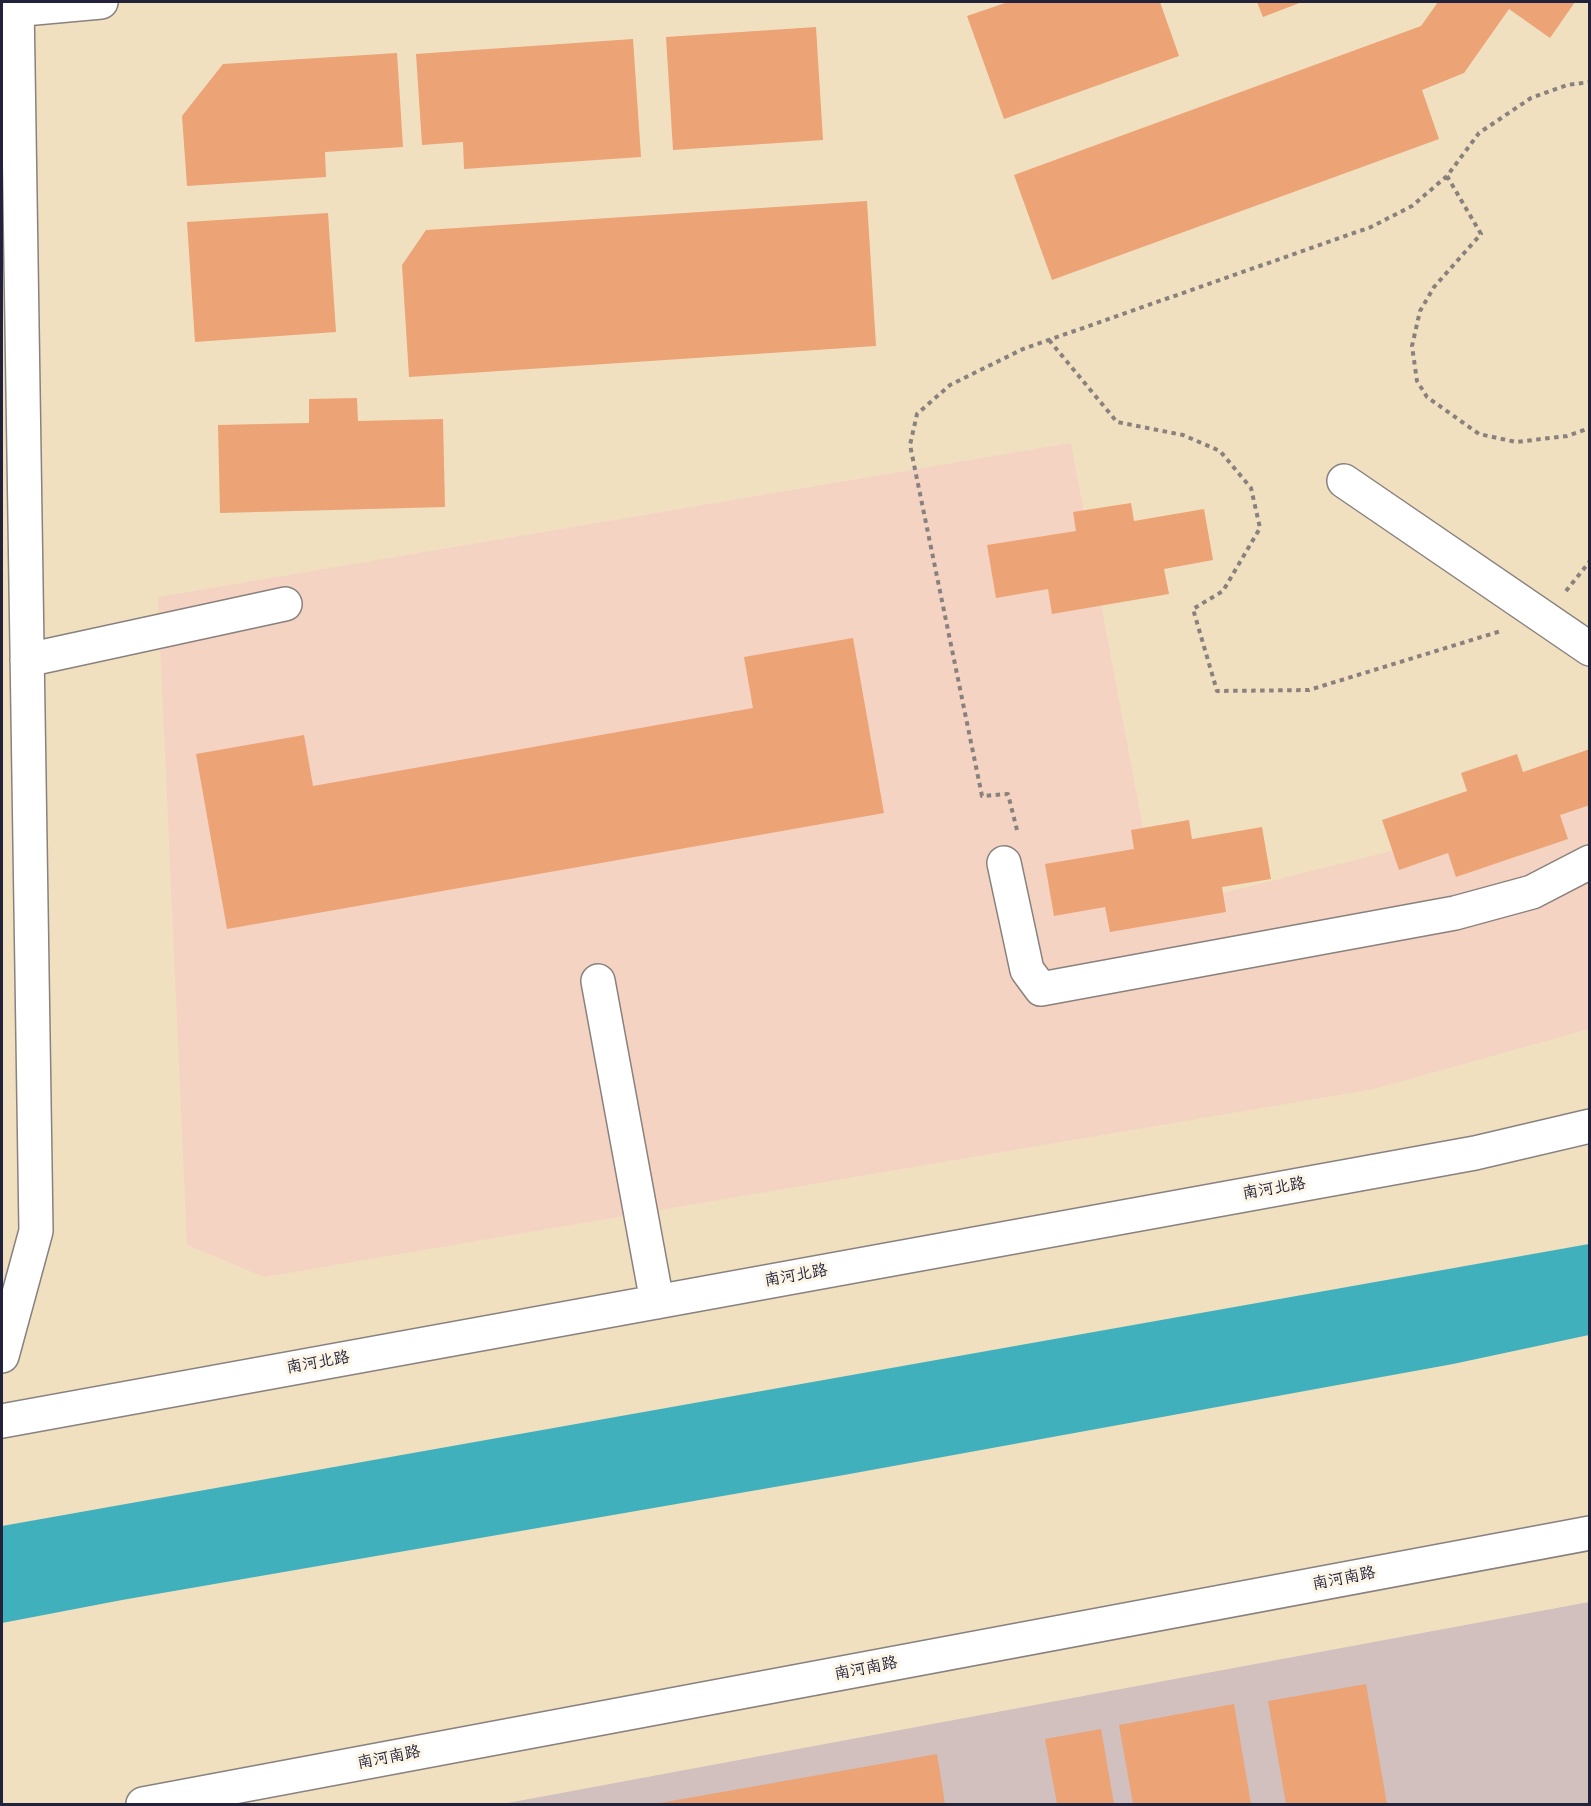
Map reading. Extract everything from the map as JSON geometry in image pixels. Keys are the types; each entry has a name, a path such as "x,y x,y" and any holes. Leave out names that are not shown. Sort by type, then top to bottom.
{"street":[{"path":"2,1356 36,1231 27,660 12,7 100,2"},
{"path":"1344,480 1590,649"},
{"path":"27,660 285,604"},
{"path":"1004,863 1027,970 1041,989 1455,913 1532,892 1590,861"},
{"path":"598,981 657,1302"},
{"name":"南河北路","path":"2,1421 1475,1153 1590,1126"},
{"name":"南河南路","path":"143,1804 1590,1533"}],"path":[{"path":"981,796 910,445 917,414 950,385 1023,349 1371,227 1412,206 1447,177 1479,133 1531,98 1567,85 1590,82"},
{"path":"1447,177 1481,234 1434,287 1420,311 1412,346 1417,381 1427,397 1479,435 1516,441 1567,436 1590,428"},
{"path":"1049,340 1117,422 1183,435 1220,451 1251,488 1260,528 1223,591 1193,609 1217,691 1309,690 1544,618 1590,561"}],"shaded area":[{"path":"1071,443 1158,909 1589,802 1589,1029 1374,1089 264,1277 187,1245 158,597"},
{"path":"1589,1602 1589,1804 502,1804"}],"water":[{"path":"1589,1244 1589,1335 1453,1364 844,1475 122,1600 2,1623 2,1526"}],"building":[{"path":"1008,2 1160,2 1179,56 1004,119 967,16"},
{"path":"1257,2 1302,2 1263,17"},
{"path":"1438,2 1575,2 1550,38 1509,9 1464,73 1422,90 1439,139 1052,280 1014,175 1421,26"},
{"path":"816,27 823,140 673,150 666,37"},
{"path":"633,39 641,157 464,169 463,142 422,145 416,54"},
{"path":"397,53 403,147 325,152 326,177 187,186 182,116 223,64"},
{"path":"867,201 876,346 409,377 402,265 426,230"},
{"path":"328,213 336,332 195,342 187,222"},
{"path":"357,398 358,421 443,419 445,507 220,513 218,425 309,423 309,399"},
{"path":"1131,503 1134,521 1204,509 1213,560 1164,569 1169,594 1052,614 1048,589 996,598 987,545 1076,531 1073,512"},
{"path":"853,638 884,813 227,929 196,754 304,735 313,786 753,708 744,657"},
{"path":"1590,749 1590,805 1560,815 1568,839 1456,877 1448,853 1399,870 1382,820 1467,791 1461,773 1517,754 1523,772"},
{"path":"1189,820 1192,839 1262,827 1271,879 1222,887 1226,912 1110,932 1105,907 1054,916 1045,864 1134,849 1131,830"},
{"path":"1366,1684 1387,1804 1286,1804 1268,1701"},
{"path":"1234,1704 1251,1804 1133,1804 1119,1725"},
{"path":"1101,1729 1114,1804 1057,1804 1045,1739"},
{"path":"937,1754 945,1804 660,1804 660,1803"}]}
